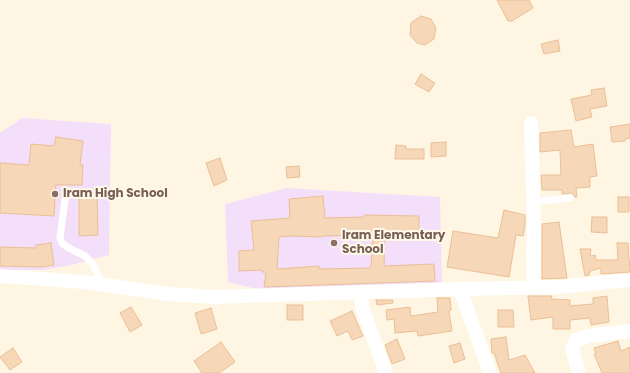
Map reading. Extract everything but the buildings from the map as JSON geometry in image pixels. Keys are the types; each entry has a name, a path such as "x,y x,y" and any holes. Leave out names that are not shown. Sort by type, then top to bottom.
{"street":[{"path":"531,123 533,288"},
{"path":"0,276 84,282 168,294 214,297 533,288 630,280"},
{"path":"460,289 490,373"},
{"path":"360,293 363,310 386,373"},
{"path":"579,373 572,349 576,340 588,336 630,331"}],"lane":[{"path":"66,192 60,238 62,243 67,247 85,256 92,263 103,285"},
{"path":"533,202 570,198"}],"shaded area":[{"name":"Iram High School","path":"22,118 111,124 109,255 71,265 43,270 0,270 0,133"},
{"name":"Iram Elementary School","path":"287,188 440,197 442,283 261,290 228,282 225,204"}],"place":[{"name":"Iram High School","path":"55,194"},
{"name":"Iram Elementary School","path":"334,243"}]}
